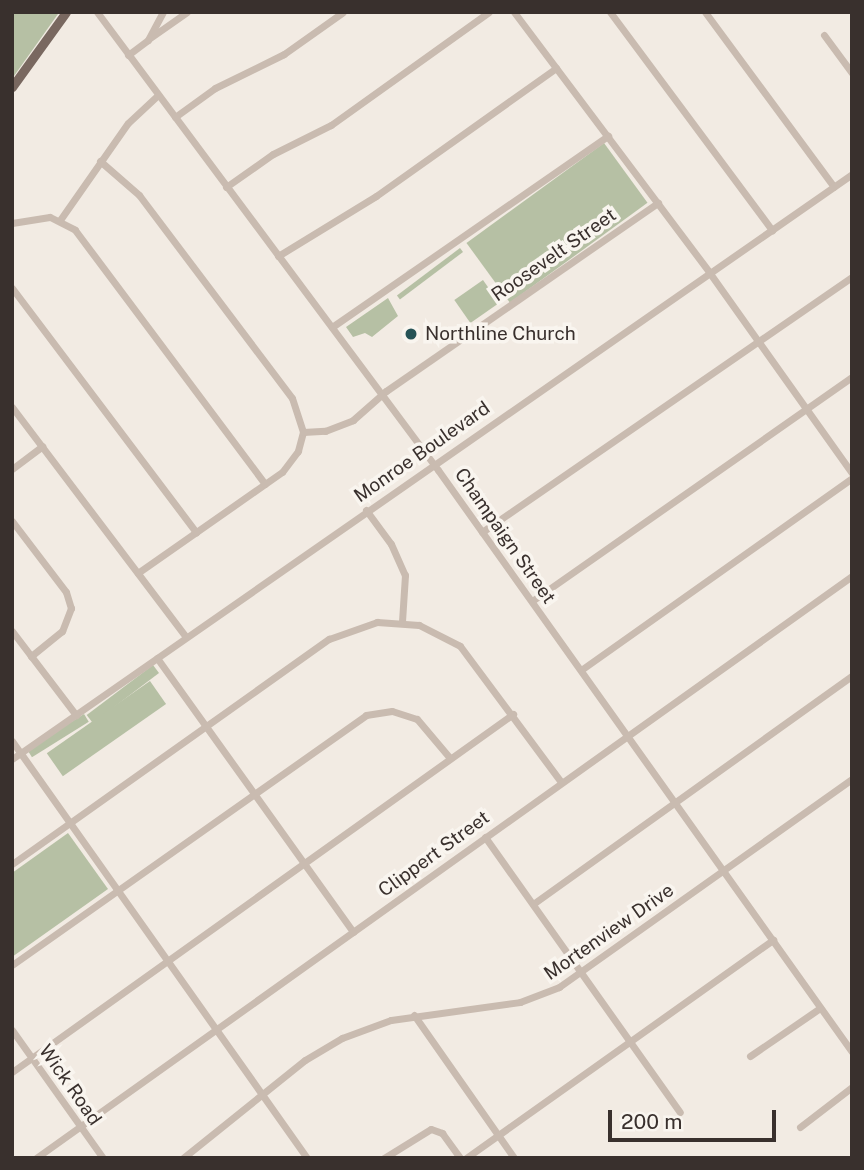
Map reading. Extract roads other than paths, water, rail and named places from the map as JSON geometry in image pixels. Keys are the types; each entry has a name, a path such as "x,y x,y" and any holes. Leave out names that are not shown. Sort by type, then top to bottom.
{"main road":[{"path":"12,86 66,12"}],"street":[{"name":"Champaign Street","path":"97,12 433,463 852,1052"},
{"path":"148,40 163,12"},
{"path":"128,55 187,12"},
{"path":"174,117 215,88 275,60 343,12"},
{"path":"226,187 273,154 331,125 489,12"},
{"path":"514,12 709,272 852,475 581,670"},
{"path":"610,12 772,230"},
{"path":"705,12 834,187"},
{"path":"824,35 852,73"},
{"path":"278,256 376,196 556,68"},
{"path":"60,220 132,117 158,95"},
{"path":"332,327 608,136"},
{"path":"100,161 139,195 292,398 303,432 291,463 138,573"},
{"name":"Monroe Boulevard","path":"12,760 433,463 852,174"},
{"name":"Roosevelt Street","path":"303,432 340,427 658,203"},
{"path":"12,223 37,216 60,220 78,233 265,484"},
{"path":"482,532 852,277"},
{"path":"12,288 196,532"},
{"path":"531,601 852,377"},
{"path":"12,407 186,637"},
{"path":"12,469 42,446"},
{"path":"366,510 391,544 405,575 402,622"},
{"path":"12,521 66,592 71,608 62,631 31,656"},
{"name":"Clippert Street","path":"36,1158 852,576"},
{"path":"12,864 340,633 377,622 402,622 432,629 460,646 513,713 561,782"},
{"path":"12,631 76,715"},
{"path":"156,658 353,932"},
{"path":"533,904 852,676"},
{"path":"12,965 356,721 376,712 398,712 417,719 450,758"},
{"path":"12,1072 513,713"},
{"path":"12,741 307,1158"},
{"name":"Mortenview Drive","path":"183,1158 261,1094 331,1044 414,1015 529,1000 581,973 852,779"},
{"path":"485,837 680,1112"},
{"path":"466,1158 773,940"},
{"path":"750,1056 820,1007"},
{"path":"414,1015 514,1158"},
{"name":"Wick Road","path":"12,1030 103,1158"},
{"path":"800,1126 852,1087"},
{"path":"384,1158 421,1132 433,1129 442,1133 460,1158"}],"place":[{"name":"Northline Church","path":"411,334"}]}
